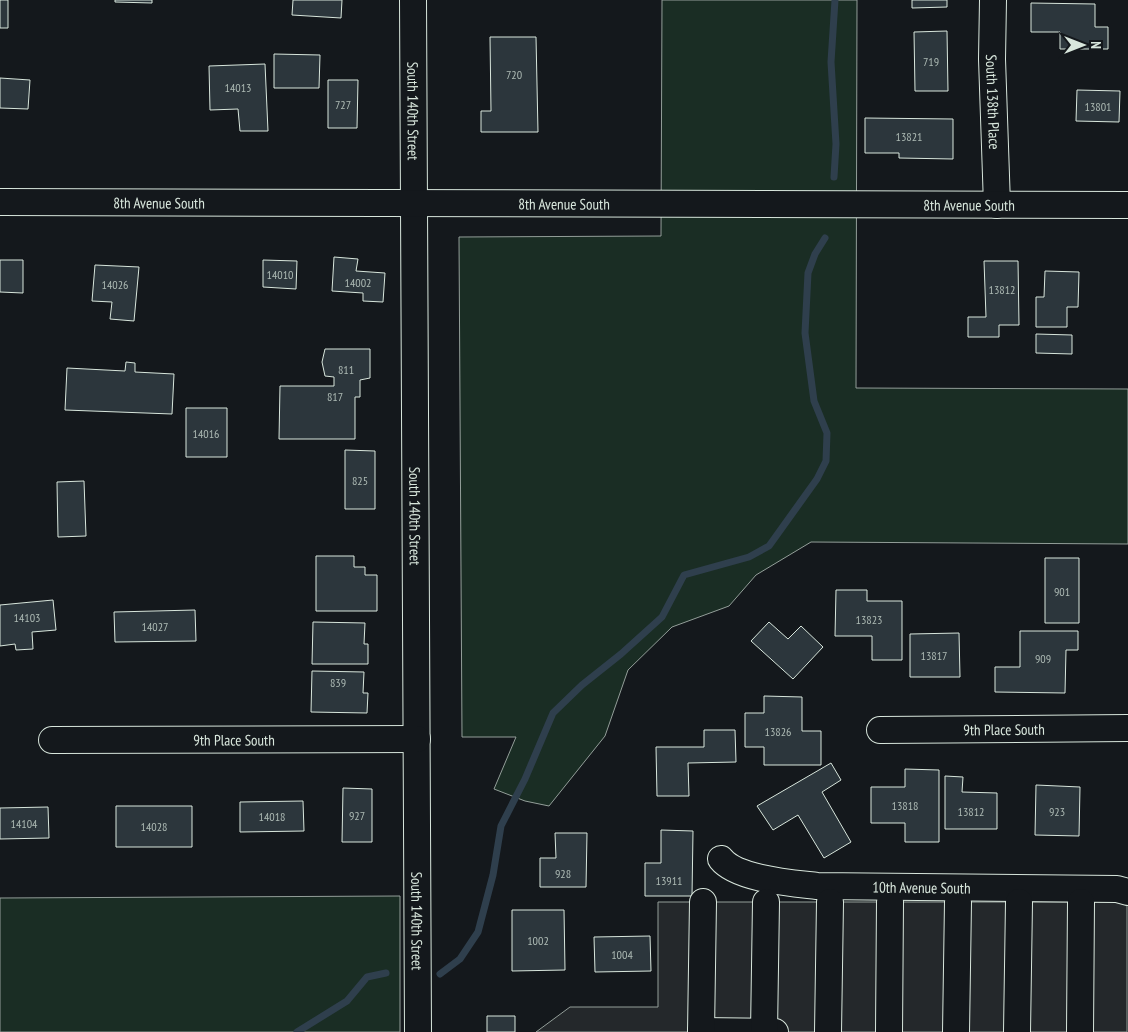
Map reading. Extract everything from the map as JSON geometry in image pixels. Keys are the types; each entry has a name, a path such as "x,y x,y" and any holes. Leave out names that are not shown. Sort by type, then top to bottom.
{"street":[{"name":"South 140th Street","path":"414,0 418,1032"},
{"name":"South 138th Place","path":"993,0 992,59 997,205"},
{"name":"8th Avenue South","path":"0,202 1128,206"},
{"name":"9th Place South","path":"880,730 1128,728"},
{"name":"9th Place South","path":"52,740 417,739"},
{"name":"10th Avenue South","path":"721,859 726,866 740,872 782,882 817,886 1117,889 1128,892"},
{"path":"703,902 701,1032 775,1032"},
{"path":"764,1032 766,902"},
{"path":"828,1032 830,902"},
{"path":"889,1032 890,902"},
{"path":"956,1032 958,902"},
{"path":"1017,1032 1018,902"},
{"path":"1080,1032 1081,902"}],"green space":[{"path":"662,0 857,0 856,388 1128,389 1128,544 811,542 756,575 729,606 672,627 628,670 605,736 549,806 525,801 494,789 516,737 462,737 459,237 661,236"},
{"path":"400,896 400,1032 0,1032 0,898"}],"shaded area":[{"path":"658,902 1127,902 1127,1032 536,1032 570,1007 658,1007"}],"building":[{"path":"0,0 8,0 8,28 0,28"},
{"path":"115,0 152,0 152,3 115,2"},
{"path":"293,0 342,0 341,18 292,15"},
{"path":"912,0 947,0 947,7 912,8"},
{"path":"1031,3 1095,4 1095,27 1108,27 1108,49 1060,49 1060,32 1031,32"},
{"path":"947,31 948,91 915,91 914,32"},
{"path":"490,37 536,37 538,132 481,132 481,111 491,111"},
{"path":"274,54 320,55 319,88 274,88"},
{"path":"265,64 268,131 240,131 238,109 210,110 209,66"},
{"path":"0,78 30,80 28,109 0,108"},
{"path":"328,80 358,80 357,128 328,128"},
{"path":"1077,90 1120,91 1119,122 1076,121"},
{"path":"865,118 953,119 953,159 899,158 899,153 865,153"},
{"path":"334,257 358,259 356,271 385,273 383,302 363,301 363,293 332,291"},
{"path":"0,260 23,260 23,293 0,292"},
{"path":"263,260 297,261 296,289 263,287"},
{"path":"984,261 1018,261 1019,325 999,325 999,337 968,337 968,317 986,317"},
{"path":"95,265 139,267 134,321 110,319 112,302 92,301"},
{"path":"1045,271 1079,272 1078,307 1067,307 1067,327 1036,327 1036,297 1044,297"},
{"path":"1036,334 1072,335 1072,354 1036,353"},
{"path":"325,349 370,349 370,378 360,380 360,397 355,397 355,439 279,439 280,386 334,386 334,377 325,376 322,362"},
{"path":"126,362 135,363 135,372 174,374 172,414 65,410 67,368 125,371"},
{"path":"186,408 227,408 227,457 186,457"},
{"path":"345,450 375,451 375,509 345,509"},
{"path":"84,481 86,536 58,537 57,482"},
{"path":"316,556 354,556 354,567 365,567 365,575 377,575 377,611 316,611"},
{"path":"1045,558 1079,558 1079,623 1045,623"},
{"path":"836,590 867,590 867,601 902,601 902,660 872,660 872,636 835,636"},
{"path":"53,600 56,630 32,632 33,649 16,650 15,644 0,646 0,605"},
{"path":"195,610 196,641 115,642 114,612"},
{"path":"313,622 365,623 364,644 368,644 368,664 312,664"},
{"path":"769,622 788,639 801,626 823,647 793,679 751,641"},
{"path":"1020,631 1078,631 1078,650 1066,650 1065,693 995,692 995,667 1020,667"},
{"path":"959,633 960,677 910,677 910,634"},
{"path":"312,671 364,672 363,693 368,693 367,713 311,712"},
{"path":"764,696 802,697 802,731 821,731 821,765 764,765 764,747 745,747 745,713 764,713"},
{"path":"704,730 735,730 736,762 688,763 689,796 657,796 656,747 704,747"},
{"path":"831,763 841,780 822,792 851,842 824,858 798,815 773,830 757,806"},
{"path":"905,769 939,770 939,842 905,842 905,823 871,823 871,787 905,787"},
{"path":"945,776 963,777 962,792 997,793 997,829 945,829"},
{"path":"1036,785 1080,787 1079,836 1035,835"},
{"path":"343,788 372,789 372,842 342,842"},
{"path":"303,801 304,831 240,832 240,802"},
{"path":"116,806 192,806 192,847 116,847"},
{"path":"48,807 49,838 0,839 0,808"},
{"path":"661,830 693,831 692,896 645,896 645,863 661,863"},
{"path":"555,833 587,833 586,887 540,887 540,858 556,858"},
{"path":"512,910 564,910 565,970 512,971"},
{"path":"650,936 651,971 595,972 594,937"},
{"path":"487,1016 515,1016 515,1032 487,1032"}],"waterway":[{"path":"834,177 836,144 831,62 835,0"},
{"path":"440,974 460,959 478,932 493,875 501,826 525,779 553,713 582,685 621,654 662,617 684,575 749,557 769,546 817,479 826,461 827,433 814,401 805,333 808,273 815,254 825,238"},
{"path":"297,1032 347,1001 367,977 386,973"}]}
